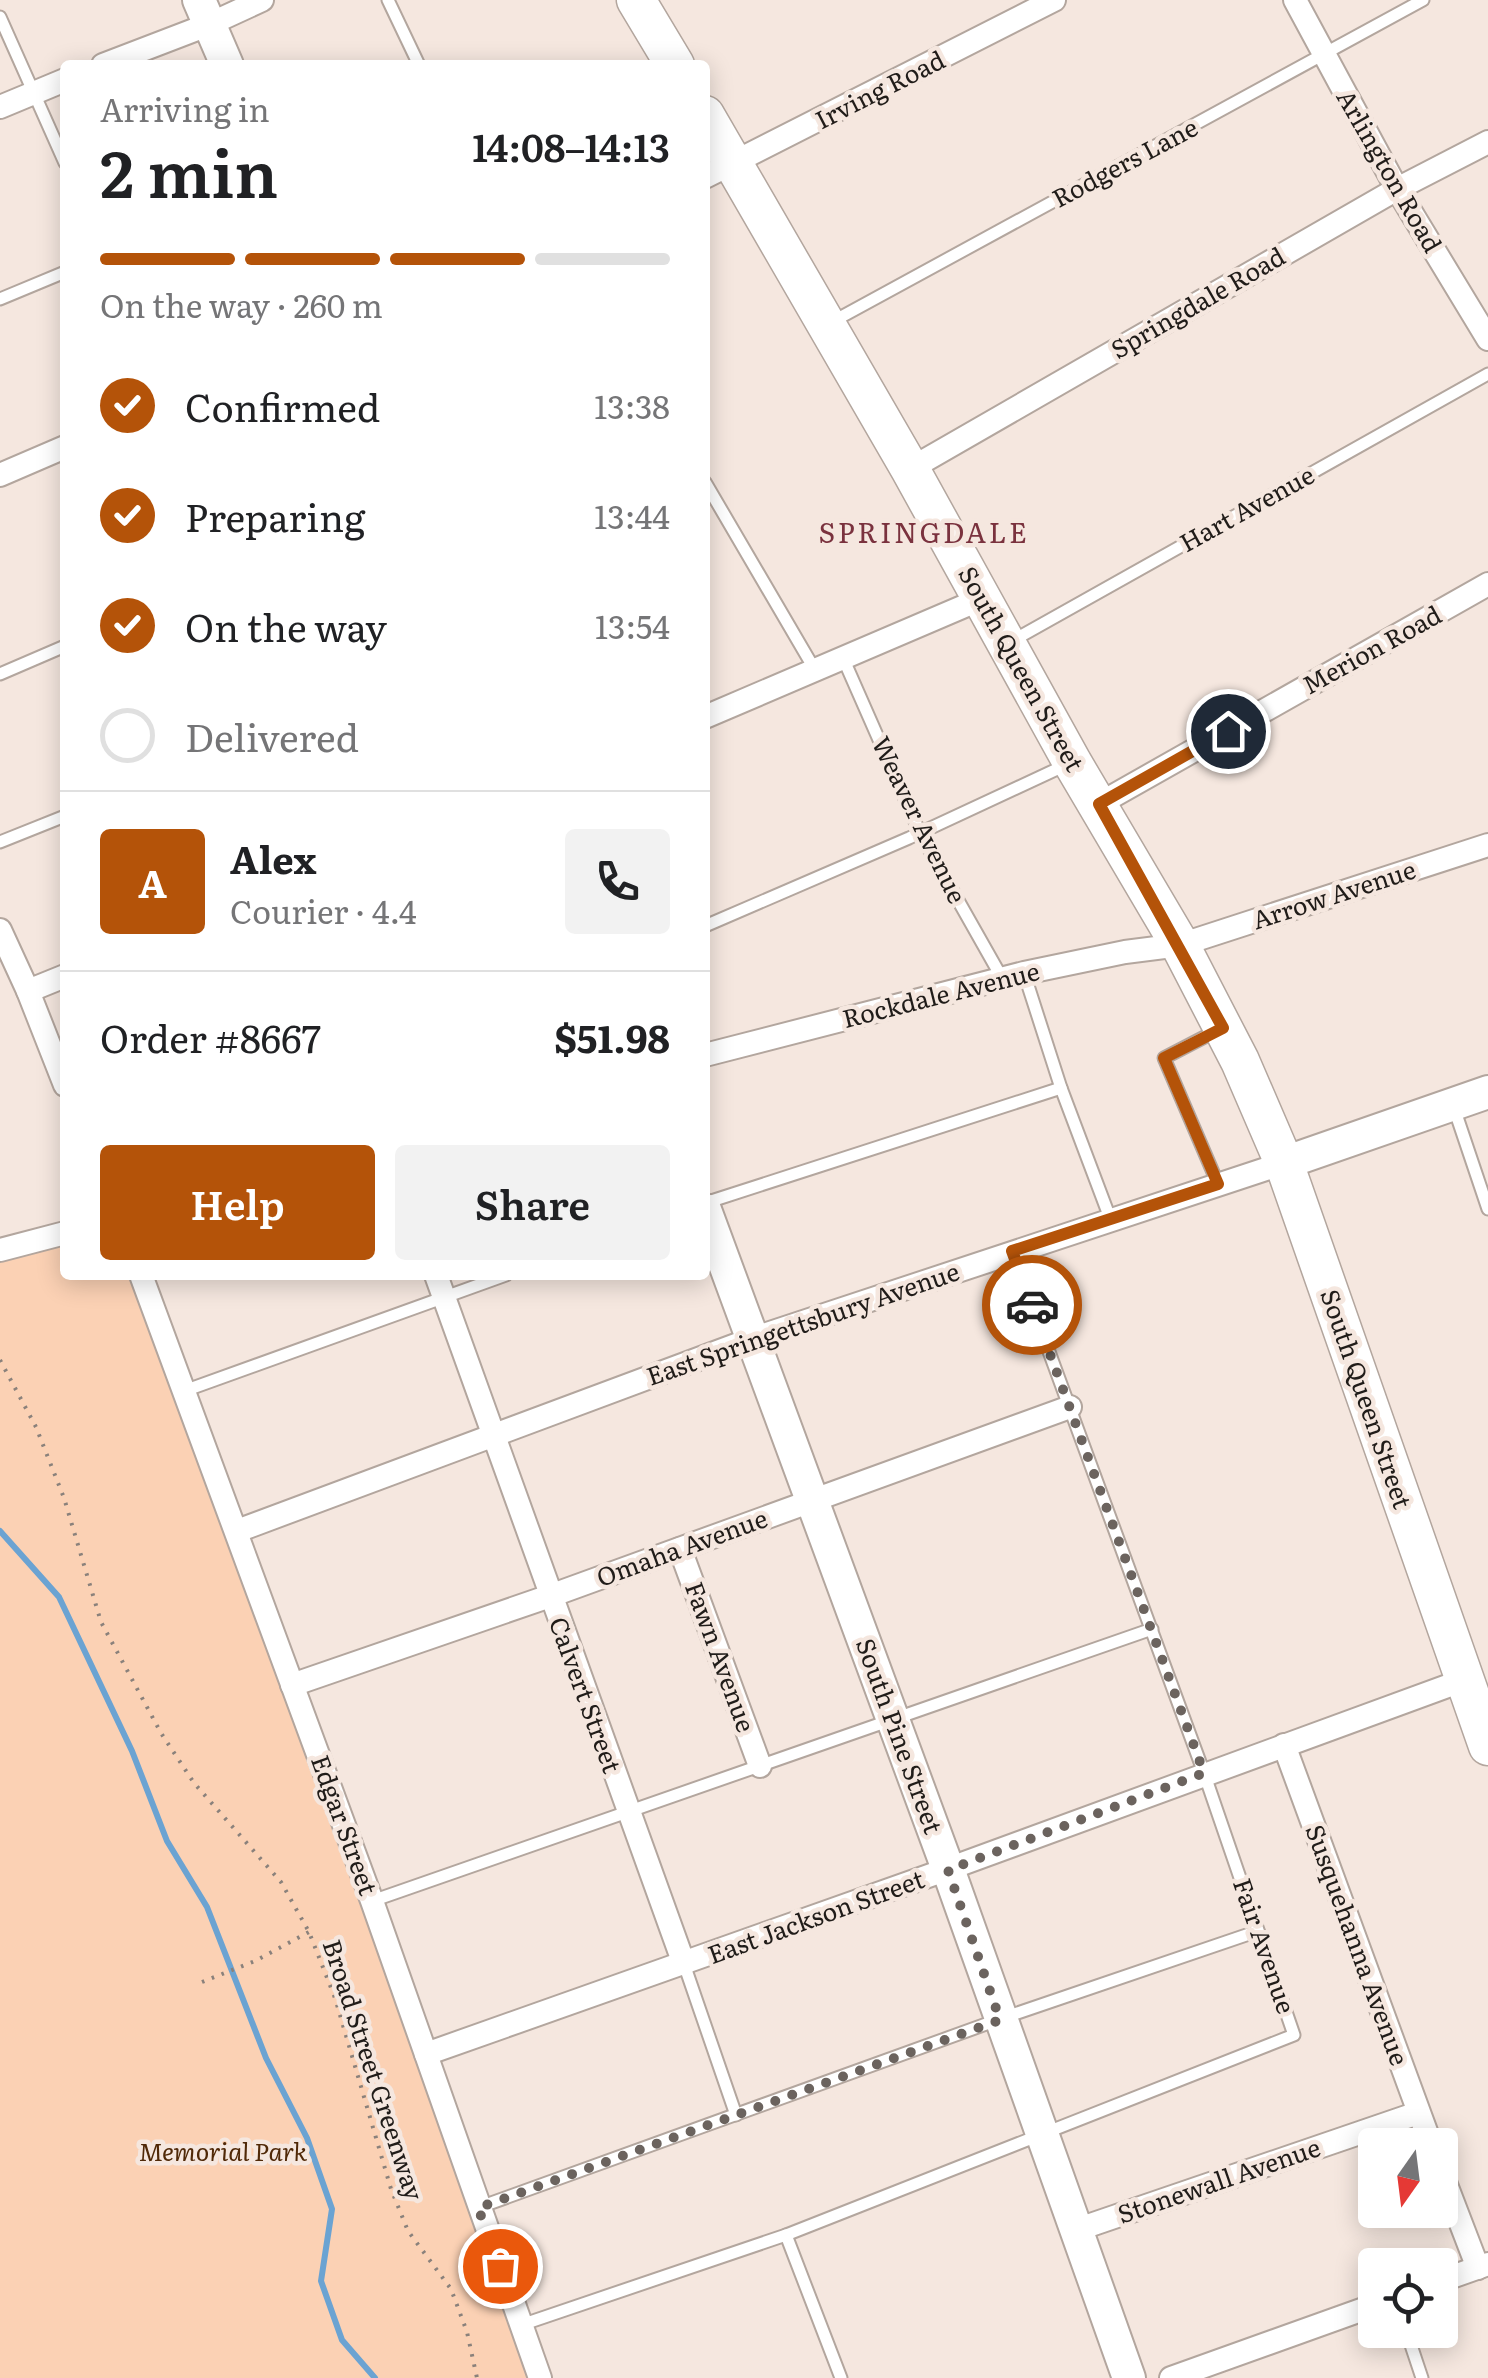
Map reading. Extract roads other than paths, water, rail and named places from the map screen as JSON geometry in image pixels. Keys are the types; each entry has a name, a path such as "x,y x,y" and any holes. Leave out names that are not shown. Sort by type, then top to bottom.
{"main road":[{"path":"642,2 672,60"},
{"name":"South Queen Street","path":"710,134 720,171 826,325 1072,762 1180,945 1223,1028 1284,1163 1476,1679 1488,1746"}],"street":[{"path":"114,60 205,12 262,0"},
{"name":"Irving Road","path":"720,171 1054,0"},
{"name":"Arlington Road","path":"1295,0 1396,189 1488,339"},
{"path":"205,12 226,60"},
{"path":"0,107 60,82"},
{"name":"Springdale Road","path":"910,469 1396,189 1488,142"},
{"path":"0,475 60,448"},
{"name":"Merion Road","path":"1099,804 1488,584"},
{"path":"710,715 981,599"},
{"name":"Arrow Avenue","path":"1180,945 1488,846"},
{"path":"0,930 60,1073"},
{"name":"Rockdale Avenue","path":"710,1054 1013,976 1125,952 1180,945"},
{"path":"28,990 60,978"},
{"name":"East Springettsbury Avenue","path":"237,1532 752,1339 1488,1092"},
{"name":"South Pine Street","path":"710,1220 1129,2378"},
{"path":"0,1250 60,1234"},
{"name":"Edgar Street","path":"143,1280 372,1901 540,2378"},
{"name":"Calvert Street","path":"440,1286 684,1964"},
{"name":"Omaha Avenue","path":"292,1685 550,1596 1070,1407"},
{"name":"Fawn Avenue","path":"680,1549 760,1766"},
{"name":"East Jackson Street","path":"426,2054 1476,1679"},
{"name":"Susquehanna Avenue","path":"1284,1745 1424,2128"},
{"name":"Stonewall Avenue","path":"1076,2230 1418,2113"},
{"path":"1458,2210 1483,2266 1458,2275"},
{"path":"1171,2378 1358,2311"}],"lane":[{"path":"388,0 417,60"},
{"name":"Rodgers Lane","path":"826,325 1423,0"},
{"path":"0,16 60,152"},
{"path":"0,300 60,274"},
{"name":"Hart Avenue","path":"1007,644 1488,374"},
{"path":"710,491 815,670"},
{"path":"0,674 60,648"},
{"name":"Weaver Avenue","path":"842,658 920,832 1013,976 1110,1218"},
{"path":"710,924 1072,762"},
{"path":"0,842 60,818"},
{"path":"1218,1184 1164,1058 1223,1028"},
{"path":"710,1204 1061,1088"},
{"path":"1452,1103 1488,1208"},
{"name":"Fair Avenue","path":"521,2325 786,2236 1294,2034 1204,1773 1012,1251"},
{"path":"184,1391 440,1286 476,1280"},
{"path":"372,1901 1152,1629"},
{"path":"478,2208 1258,1931"},
{"name":"Calvert Street","path":"684,1964 736,2114"},
{"path":"786,2236 841,2378"},
{"path":"1412,2348 1422,2378"}],"waterway":[{"path":"0,1531 59,1597 132,1751 167,1841 207,1907 266,2058 307,2138 332,2209 321,2281 342,2340 375,2378"}],"district":[{"name":"SPRINGDALE","path":"924,533"}],"park label":[{"name":"Memorial Park","path":"223,2152"}]}
